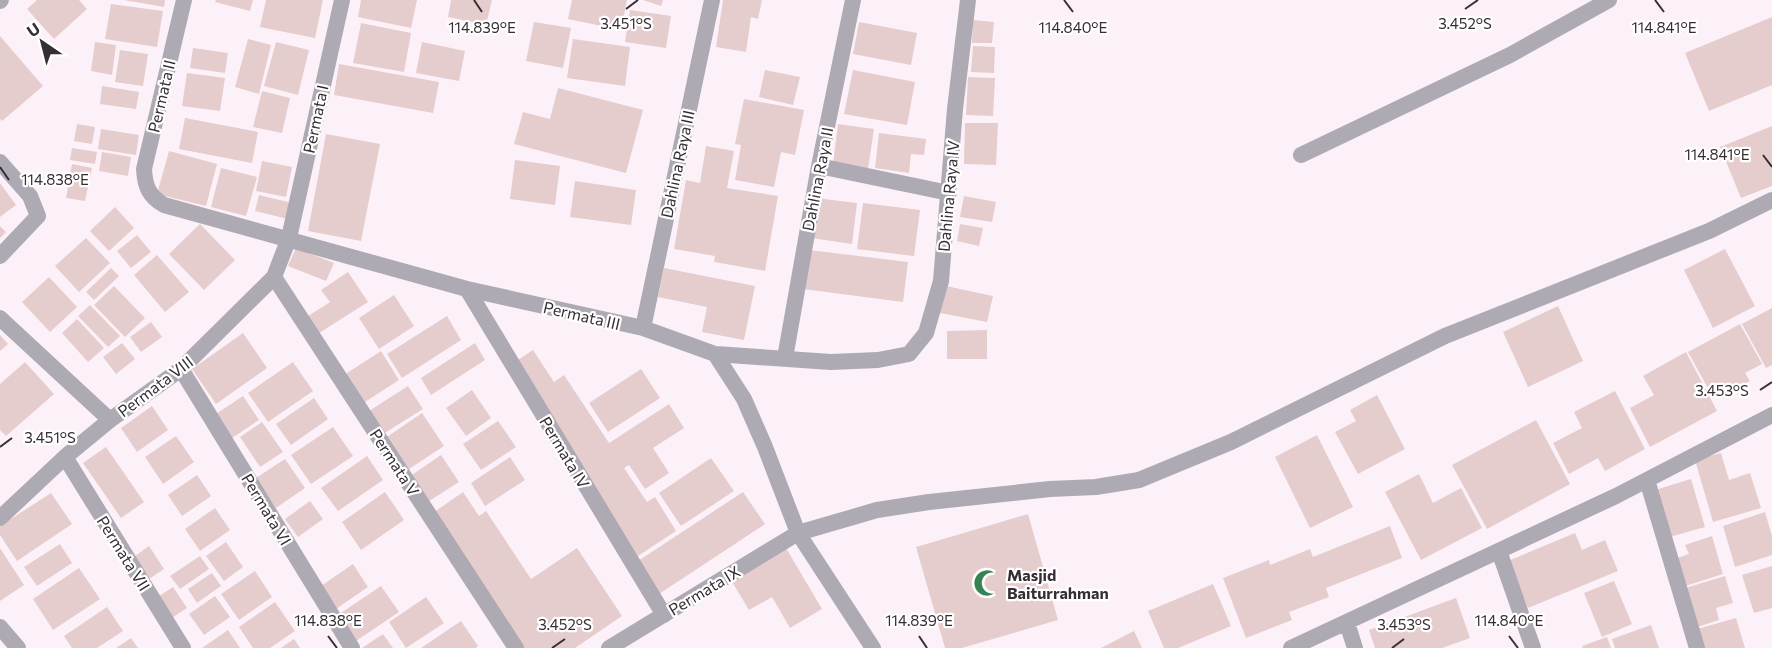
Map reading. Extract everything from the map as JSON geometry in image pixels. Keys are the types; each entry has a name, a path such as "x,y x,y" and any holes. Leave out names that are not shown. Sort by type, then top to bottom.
{"street":[{"name":"Permata II","path":"148,192 144,169 184,0"},
{"name":"Permata I","path":"290,238 342,0"},
{"name":"Dahlina Raya III","path":"643,328 712,0"},
{"name":"Dahlina Raya II","path":"785,358 819,166 853,0"},
{"name":"Dahlina Raya IV","path":"878,360 909,354 926,333 941,281 968,0"},
{"path":"1301,155 1509,55 1609,0"},
{"path":"0,162 30,196 38,216 0,256"},
{"path":"819,166 949,193"},
{"name":"Permata III","path":"148,192 164,205 290,238 467,289 643,328 715,354 831,362 878,360"},
{"name":"Permata IX","path":"609,648 798,533 878,510 929,502 1050,489 1096,487 1139,480 1231,442 1445,336 1709,231 1772,200"},
{"name":"Permata VIII","path":"0,518 65,457 110,420 182,369 274,276 290,238"},
{"name":"Permata V","path":"274,276 516,648"},
{"name":"Permata IV","path":"467,289 664,615"},
{"path":"0,318 110,420"},
{"path":"715,354 744,399 798,533 873,648"},
{"name":"Permata VI","path":"182,369 352,648"},
{"path":"1291,648 1647,480 1772,416"},
{"name":"Permata VII","path":"65,457 183,648"},
{"path":"1647,480 1697,648"},
{"path":"1499,551 1533,648"},
{"path":"1347,623 1355,648"},
{"path":"0,627 18,648"}],"building":[{"path":"37,0 79,0 87,9 54,39 27,9"},
{"path":"124,0 165,0 164,7"},
{"path":"216,0 253,0 250,11 215,2"},
{"path":"266,0 323,0 315,38 260,27"},
{"path":"361,0 417,0 411,28 358,17"},
{"path":"451,0 492,0 486,25 448,17"},
{"path":"572,0 627,0 621,30 568,19"},
{"path":"643,0 663,0 661,6"},
{"path":"723,0 762,0 758,19 751,17 746,52 716,47"},
{"path":"111,4 163,11 157,47 105,39"},
{"path":"630,10 671,16 666,48 625,42"},
{"path":"1772,17 1772,85 1709,111 1685,53"},
{"path":"973,20 994,22 992,43 972,43"},
{"path":"534,22 571,28 563,68 526,61"},
{"path":"859,22 917,33 911,65 853,54"},
{"path":"361,23 411,33 404,72 353,63"},
{"path":"0,36 43,86 2,121 0,119"},
{"path":"248,39 271,45 259,94 235,87"},
{"path":"573,39 630,47 625,86 567,78"},
{"path":"95,42 116,45 112,75 91,71"},
{"path":"276,42 309,50 298,95 264,86"},
{"path":"422,42 465,51 459,81 416,73"},
{"path":"973,46 995,47 994,73 971,72"},
{"path":"193,48 228,53 225,73 190,68"},
{"path":"120,50 148,54 143,86 115,82"},
{"path":"339,64 439,82 433,113 334,95"},
{"path":"765,70 800,77 793,105 759,97"},
{"path":"853,70 915,82 907,125 844,114"},
{"path":"187,73 225,78 220,111 182,106"},
{"path":"968,77 995,78 993,116 966,115"},
{"path":"102,86 139,92 136,109 100,104"},
{"path":"558,88 643,110 626,173 514,144 523,112 550,119"},
{"path":"262,91 290,98 282,133 253,127"},
{"path":"744,99 804,110 795,155 781,152 774,187 735,180 741,145 735,144"},
{"path":"185,118 258,132 252,163 179,149"},
{"path":"965,123 998,123 996,165 964,164"},
{"path":"77,124 95,127 92,144 74,141"},
{"path":"838,124 874,129 868,169 833,164"},
{"path":"1772,126 1772,186 1741,198 1720,147"},
{"path":"101,129 139,135 136,155 98,149"},
{"path":"879,133 926,139 924,155 911,154 909,173 875,168"},
{"path":"326,134 380,144 361,241 308,231"},
{"path":"706,146 734,151 727,188 778,196 765,271 714,262 715,256 674,249 686,180 700,183"},
{"path":"72,148 97,152 95,164 70,160"},
{"path":"169,151 217,164 206,206 157,194"},
{"path":"102,152 131,157 128,176 99,171"},
{"path":"515,160 560,166 555,205 510,199"},
{"path":"262,161 292,167 286,197 256,191"},
{"path":"72,164 92,168 85,201 66,198"},
{"path":"221,168 257,177 246,216 211,207"},
{"path":"575,181 636,190 631,225 570,217"},
{"path":"0,183 16,205 0,217"},
{"path":"259,195 292,203 288,219 255,211"},
{"path":"964,196 996,202 992,222 960,217"},
{"path":"816,198 857,203 852,244 811,238"},
{"path":"863,203 920,210 914,256 857,249"},
{"path":"115,207 134,228 109,251 90,231"},
{"path":"200,224 235,260 204,290 169,254"},
{"path":"960,224 983,228 979,246 957,241"},
{"path":"0,226 6,232 0,238"},
{"path":"137,235 151,252 131,268 117,251"},
{"path":"86,238 110,263 79,292 55,266"},
{"path":"296,248 334,263 326,281 288,266"},
{"path":"1725,249 1755,306 1713,328 1684,270"},
{"path":"809,250 908,262 903,302 803,289"},
{"path":"157,255 189,292 165,312 134,275"},
{"path":"111,268 119,276 94,300 86,292"},
{"path":"664,268 755,286 744,340 702,332 707,307 658,297"},
{"path":"348,272 368,302 316,335 305,318 330,302 321,290"},
{"path":"49,277 77,307 50,332 22,302"},
{"path":"114,286 145,318 125,337 94,305"},
{"path":"946,286 993,296 987,322 940,313"},
{"path":"394,295 414,326 379,349 359,318"},
{"path":"90,305 120,336 108,347 78,316"},
{"path":"1558,306 1583,361 1528,387 1503,332"},
{"path":"1772,308 1772,365 1766,368 1742,324"},
{"path":"447,316 461,340 402,378 387,354"},
{"path":"77,319 104,348 88,362 62,333"},
{"path":"151,322 162,337 141,352 130,337"},
{"path":"1740,324 1762,364 1745,373 1750,381 1725,395 1721,386 1710,392 1688,352"},
{"path":"987,330 987,359 947,359 947,331"},
{"path":"243,333 267,368 216,404 192,369"},
{"path":"0,335 8,344 0,351"},
{"path":"122,343 135,359 116,374 103,357"},
{"path":"475,343 485,360 431,395 421,378"},
{"path":"533,350 554,382 564,375 609,443 669,404 684,428 653,448 669,473 645,489 629,465 624,468 647,502 655,497 676,531 635,558 513,363"},
{"path":"381,351 399,380 362,404 344,375"},
{"path":"1686,352 1717,411 1650,447 1630,408 1654,395 1643,376"},
{"path":"25,362 54,394 6,436 0,430 0,384"},
{"path":"293,362 313,391 268,422 248,393"},
{"path":"641,369 660,398 608,432 589,403"},
{"path":"408,386 423,409 383,434 369,411"},
{"path":"472,390 491,418 466,436 446,408"},
{"path":"1615,391 1645,449 1605,471 1598,458 1569,474 1553,443 1582,428 1574,412"},
{"path":"1377,395 1405,449 1358,474 1335,432 1356,421 1350,410"},
{"path":"243,396 259,420 229,440 213,416"},
{"path":"314,398 328,419 291,445 276,424"},
{"path":"152,406 168,430 137,452 121,428"},
{"path":"422,413 444,446 406,471 384,439"},
{"path":"1536,420 1570,484 1487,529 1452,465"},
{"path":"498,421 516,447 481,470 463,444"},
{"path":"262,422 283,452 260,467 240,437"},
{"path":"333,427 353,456 311,484 291,455"},
{"path":"1317,435 1353,507 1310,528 1275,457"},
{"path":"176,436 194,462 163,484 145,457"},
{"path":"106,447 144,502 121,518 83,463"},
{"path":"1721,453 1729,480 1750,473 1761,508 1713,522 1695,460"},
{"path":"441,455 459,482 426,503 409,477"},
{"path":"367,456 383,480 338,511 321,488"},
{"path":"510,457 525,480 485,506 471,483"},
{"path":"711,458 734,491 681,526 659,493"},
{"path":"285,459 305,488 276,508 256,478"},
{"path":"1419,474 1433,503 1461,488 1482,528 1421,560 1385,492"},
{"path":"197,475 211,496 182,516 168,495"},
{"path":"1691,479 1705,527 1666,538 1652,491"},
{"path":"385,492 404,520 361,550 342,522"},
{"path":"463,492 479,516 486,511 531,579 577,548 622,616 575,648 518,648 433,513"},
{"path":"743,492 765,524 656,596 635,563"},
{"path":"51,493 72,524 17,561 0,535 0,526"},
{"path":"310,501 323,519 298,537 285,519"},
{"path":"215,508 230,530 200,551 185,529"},
{"path":"1765,512 1772,536 1772,555 1735,567 1723,526"},
{"name":"Masjid Baiturrahman","path":"1028,514 1058,620 962,648 945,648 916,547"},
{"path":"1390,526 1402,558 1326,588 1329,597 1289,612 1292,620 1246,638 1223,578 1269,560 1270,565 1310,549 1313,557"},
{"path":"1575,533 1582,550 1605,540 1618,571 1528,608 1508,561"},
{"path":"1712,536 1723,574 1682,587 1674,559 1689,554 1685,545"},
{"path":"226,542 243,567 224,581 206,556"},
{"path":"60,544 72,563 37,586 24,567"},
{"path":"149,546 164,569 146,581 131,559"},
{"path":"0,548 24,585 0,601"},
{"path":"786,548 822,609 790,628 772,597 749,610 731,580"},
{"path":"200,556 209,569 180,589 170,576"},
{"path":"353,564 368,587 333,611 318,588"},
{"path":"1772,566 1772,608 1754,613 1742,575"},
{"path":"79,568 100,599 53,630 33,599"},
{"path":"255,571 272,597 239,620 221,594"},
{"path":"212,573 221,586 197,603 188,589"},
{"path":"1725,576 1733,603 1716,608 1719,620 1694,628 1682,589"},
{"path":"1614,581 1632,624 1602,637 1584,593"},
{"path":"1213,584 1231,626 1178,648 1164,648 1148,611"},
{"path":"381,586 399,612 353,643 335,617"},
{"path":"173,587 187,608 170,619 156,598"},
{"path":"215,596 230,617 204,635 189,614"},
{"path":"426,597 444,623 406,648 389,622"},
{"path":"1456,598 1470,638 1442,648 1375,648 1369,630"},
{"path":"275,602 295,631 270,648 253,648 239,627"},
{"path":"107,607 123,631 97,648 72,648 64,636"},
{"path":"1736,618 1745,648 1700,648 1694,630"},
{"path":"461,621 478,646 476,648 421,648"},
{"path":"1651,625 1659,648 1615,648 1612,639"},
{"path":"228,630 240,648 202,648"},
{"path":"1134,631 1142,648 1101,648"},
{"path":"383,634 393,648 362,648"},
{"path":"1607,637 1611,648 1583,648 1582,646"},
{"path":"131,638 138,648 116,648"},
{"path":"294,639 300,648 281,648"}],"place":[{"name":"Masjid Baiturrahman","path":"987,583"}]}
